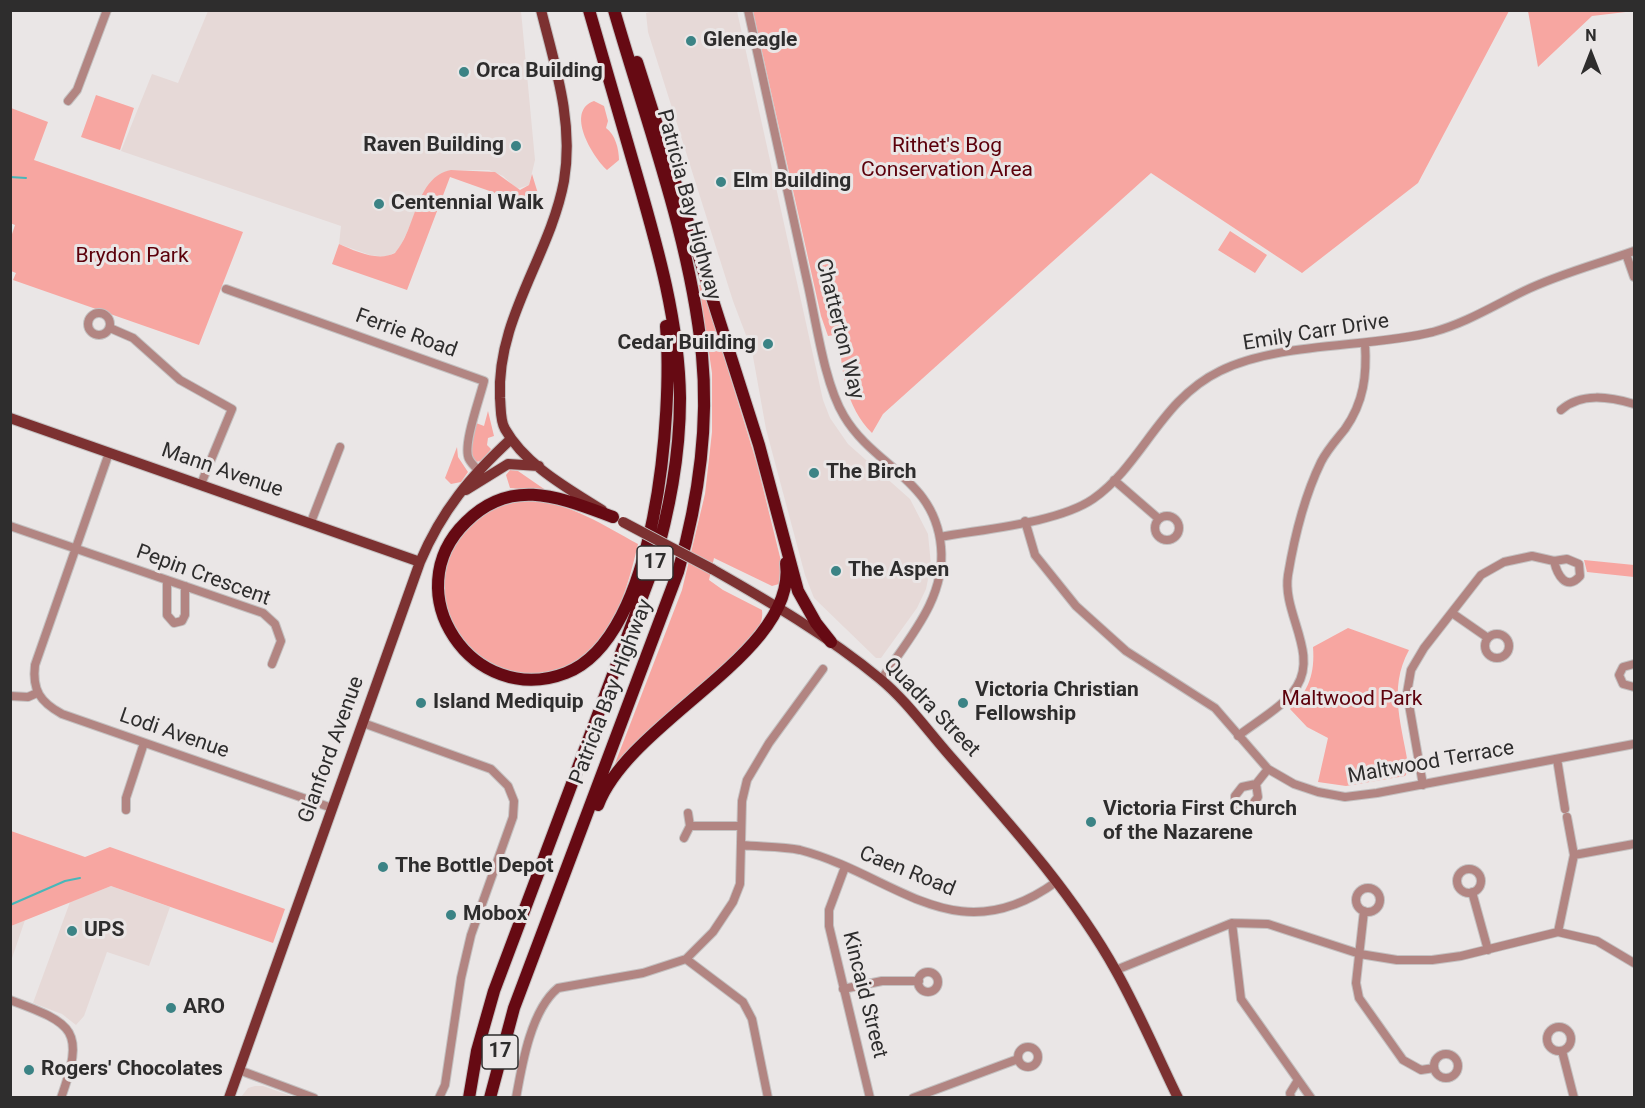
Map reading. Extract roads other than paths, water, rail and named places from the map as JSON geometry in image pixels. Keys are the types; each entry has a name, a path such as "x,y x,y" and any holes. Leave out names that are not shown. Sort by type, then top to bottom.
{"highway":[{"name":"Patricia Bay Highway","path":"469,1095 494,991 638,613 666,519 676,464 679,377 670,302 654,233 589,10"},
{"name":"Patricia Bay Highway","path":"490,1098 513,1008 666,605 687,541 700,472 704,388 702,356 692,289 614,10"},
{"path":"621,10 759,445 798,591 816,623 831,642"},
{"path":"618,520 556,496 539,494 520,494 501,499 472,516 451,540 440,572 441,607 446,623 460,646 481,665 506,676 536,680 553,677 568,672 595,654 607,640 627,601 654,516 667,433 668,355 664,312 654,260 654,233"},
{"path":"513,1008 542,949 609,782 637,747 757,640 780,608 787,572 780,526"}],"main road":[{"path":"512,439 503,427 501,413 502,352 557,209 567,156 567,130 562,98 541,10"},
{"name":"Mann Avenue","path":"10,418 420,562"},
{"name":"Quadra Street","path":"512,439 539,466 618,520 712,569 780,608 831,642 881,680 986,795 1056,882 1116,970 1178,1098"},
{"name":"Glanford Avenue","path":"229,1098 420,562 440,519 478,470 512,439"},
{"path":"458,495 508,464 539,466"}],"street":[{"path":"68,101 77,90 108,10"},
{"name":"Chatterton Way","path":"748,10 812,303 837,403 853,429 865,442 922,494 930,508 940,537 942,563 936,594 916,629 881,680"},
{"path":"1630,252 1635,277"},
{"name":"Emily Carr Drive","path":"940,537 1074,509 1093,498 1114,480 1179,400 1214,374 1253,358 1418,335 1453,326 1541,284 1630,252"},
{"name":"Ferrie Road","path":"226,289 484,381 473,424 466,439 468,458 478,470"},
{"path":"110,328 133,338 180,380 232,409 201,484"},
{"path":"1239,736 1284,700 1298,685 1304,664 1301,643 1290,613 1287,578 1309,494 1322,461 1351,420 1359,404 1366,374 1365,343"},
{"path":"1561,410 1572,400 1584,398 1621,400 1635,404"},
{"path":"311,522 340,447"},
{"path":"10,696 28,697 37,693 33,677 35,665 109,453"},
{"path":"1114,480 1159,519"},
{"name":"Maltwood Terrace","path":"1025,521 1035,555 1076,606 1126,651 1215,708 1268,769 1294,784 1318,792 1345,797 1422,785 1635,744"},
{"name":"Pepin Crescent","path":"10,526 270,617 281,641 272,664"},
{"path":"1422,785 1407,693 1411,670 1424,648 1481,575 1504,562 1532,556 1554,561"},
{"path":"167,580 167,615 174,622 182,621 185,615 185,586"},
{"path":"1452,613 1488,638"},
{"path":"1635,664 1623,667 1619,675 1623,684 1635,687"},
{"path":"516,1098 522,1065 541,1009 549,996 558,988 643,973 686,959 713,932 733,902 740,884 742,801 747,780 769,744 823,669"},
{"name":"Lodi Avenue","path":"37,693 49,707 62,714 332,808"},
{"path":"363,723 490,769 504,780 514,801 511,826 475,920 465,957 447,1075 439,1098"},
{"path":"126,810 126,798 144,743"},
{"path":"1557,759 1574,855 1558,932"},
{"path":"1256,784 1268,769"},
{"path":"684,838 690,826 688,813"},
{"path":"690,826 741,826"},
{"path":"1574,855 1635,844"},
{"name":"Caen Road","path":"741,845 799,850 845,867 921,902 956,912 976,912 1016,904 1036,896 1056,882"},
{"name":"Kincaid Street","path":"845,867 829,910 829,926 870,1098"},
{"path":"1472,892 1488,950"},
{"path":"1364,911 1356,984 1359,998 1403,1060 1421,1070 1434,1068"},
{"path":"1116,970 1232,923 1268,924 1360,954 1397,960 1432,960 1488,950 1558,932 1597,941 1635,963"},
{"path":"1232,923 1241,999 1311,1098"},
{"path":"686,959 743,1002 752,1019 768,1098"},
{"path":"843,988 882,981 919,981"},
{"path":"10,1000 55,1018 68,1032 75,1053 61,1098"},
{"path":"1562,1051 1574,1098"},
{"path":"913,1098 1018,1059"},
{"path":"239,1070 314,1098"},
{"path":"1291,1098 1290,1093 1298,1080"}],"waterway":[{"path":"10,177 26,178"},
{"path":"10,905 65,881 80,878"}],"place":[{"name":"Gleneagle","path":"691,41"},
{"name":"Orca Building","path":"464,72"},
{"name":"Raven Building","path":"516,146"},
{"name":"Elm Building","path":"721,182"},
{"name":"Centennial Walk","path":"379,204"},
{"name":"Cedar Building","path":"768,344"},
{"name":"The Birch","path":"814,473"},
{"name":"The Aspen","path":"836,571"},
{"name":"Island Mediquip","path":"421,703"},
{"name":"Victoria Christian Fellowship","path":"963,703"},
{"name":"Victoria First Church of the Nazarene","path":"1091,822"},
{"name":"The Bottle Depot","path":"383,867"},
{"name":"Mobox","path":"451,915"},
{"name":"UPS","path":"72,931"},
{"name":"ARO","path":"171,1008"},
{"name":"Rogers' Chocolates","path":"29,1070"}],"park label":[{"name":"Rithet's Bog Conservation Area","path":"947,159"},
{"name":"Brydon Park","path":"132,257"},
{"name":"Maltwood Park","path":"1352,700"}]}
